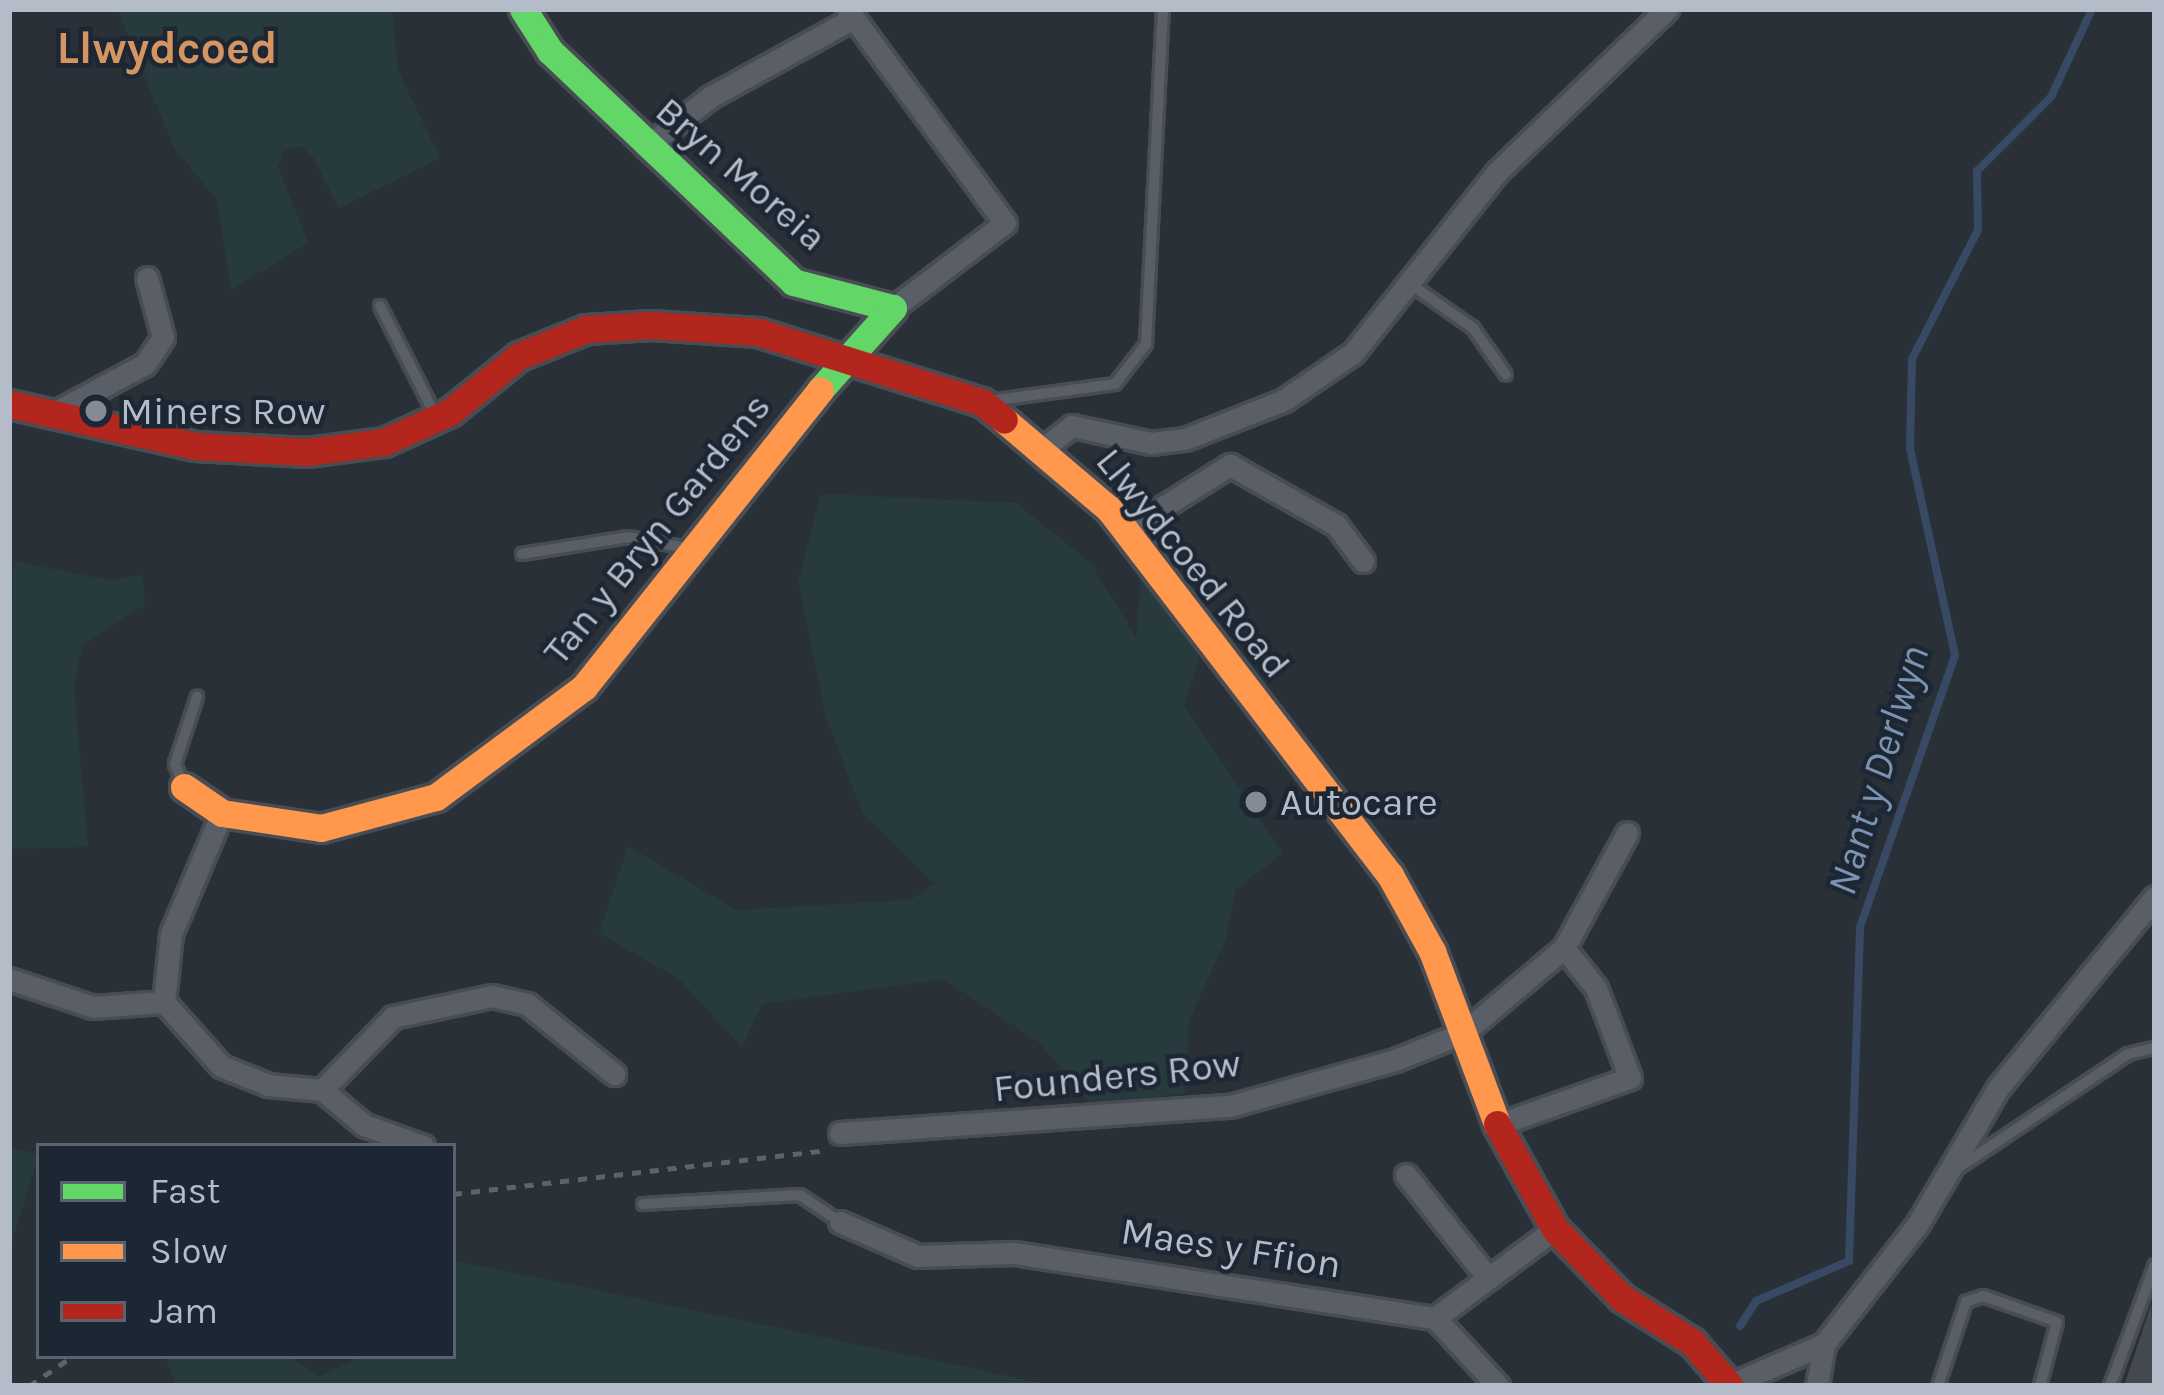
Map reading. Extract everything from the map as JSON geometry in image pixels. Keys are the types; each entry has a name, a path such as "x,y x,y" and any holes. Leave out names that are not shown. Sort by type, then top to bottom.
{"main road":[{"name":"Bryn Moreia","path":"523,9 550,51 793,282 893,308"},
{"path":"856,357 893,308"},
{"name":"Llwydcoed Road","path":"9,404 195,446 307,452 384,442 437,418 520,356 586,329 758,332 856,357 982,402 1045,447 1126,530 1390,874 1463,1033 1497,1125 1556,1229 1730,1386"},
{"name":"Tan y Bryn Gardens","path":"184,787 222,813 320,828 436,797 584,687 696,551 810,400 856,357"}],"street":[{"path":"1045,447 1072,426 1151,443 1186,439 1284,400 1353,353 1497,172 1667,9"},
{"path":"646,147 710,97 849,15 1005,224 893,308"},
{"path":"48,416 145,364 163,337 147,278"},
{"path":"1126,530 1230,465 1336,524 1363,561"},
{"path":"222,813 171,934 164,1001 221,1066 268,1085 322,1090 364,1125 415,1143"},
{"path":"1463,1033 1564,948 1627,833"},
{"path":"1817,1386 1824,1344 1946,1177 1998,1088 2155,897"},
{"path":"1497,1125 1630,1078 1596,988 1564,948"},
{"path":"9,979 93,1007 164,1001"},
{"path":"322,1090 393,1017 492,996 538,1012 614,1074"},
{"name":"Founders Row","path":"840,1133 1231,1106 1463,1033"},
{"path":"1406,1175 1489,1278"},
{"name":"Maes y Ffion","path":"840,1222 918,1256 1014,1252 1436,1318"},
{"path":"1498,1386 1436,1318 1556,1229"},
{"path":"1730,1386 1824,1344"}],"lane":[{"path":"982,402 1115,384 1146,344 1163,9"},
{"path":"1407,282 1473,328 1506,375"},
{"path":"380,306 437,418"},
{"path":"522,554 628,537 696,551"},
{"path":"184,787 175,764 197,698"},
{"path":"1946,1177 2128,1054 2155,1048"},
{"path":"644,1204 800,1196 840,1222"},
{"path":"2110,1386 2155,1265"},
{"path":"1938,1386 1966,1302 1983,1296 2057,1322 2040,1386"}],"path":[{"path":"456,1194 832,1149 840,1133"},
{"path":"29,1386 70,1359"}],"green space":[{"path":"117,9 392,9 398,70 440,158 339,208 313,157 301,146 284,151 278,167 308,243 231,290 217,200 174,148"},
{"path":"820,496 1016,503 1090,562 1136,637 1141,574 1200,658 1184,706 1283,853 1235,890 1226,939 1189,1021 1185,1093 1092,1105 1040,1043 944,979 762,1004 742,1047 679,979 599,933 628,846 736,910 910,900 956,869 934,883 863,814 826,717 798,582"},
{"path":"13,561 109,580 143,575 145,605 82,646 74,687 88,847 9,849"},
{"path":"9,1146 36,1154 36,1164 9,1252"},
{"path":"456,1261 1056,1386 175,1386 167,1359 291,1359 320,1376 357,1359 456,1359"}],"building":[{"path":"2151,1305 2155,1386 2124,1386"}],"waterway":[{"name":"Nant y Derlwyn","path":"1740,1326 1756,1301 1849,1261 1860,927 1955,655 1910,448 1912,359 1978,230 1977,171 2051,97 2092,9"}],"traffic: fast":[{"path":"523,9 550,51 793,282 893,308 820,390"}],"traffic: slow":[{"path":"184,787 222,813 321,828 436,797 584,687 820,390"},
{"path":"1004,420 1109,509 1390,875 1432,951 1497,1124"}],"traffic: jam":[{"path":"9,404 195,446 307,452 384,442 450,412 519,356 586,329 651,325 758,332 982,402 1004,420"},
{"path":"1497,1124 1555,1229 1622,1298 1692,1342 1730,1386"}],"place":[{"name":"Miners Row","path":"96,411"},
{"name":"Autocare","path":"1256,802"}],"district":[{"name":"Llwydcoed","path":"167,49"}]}
